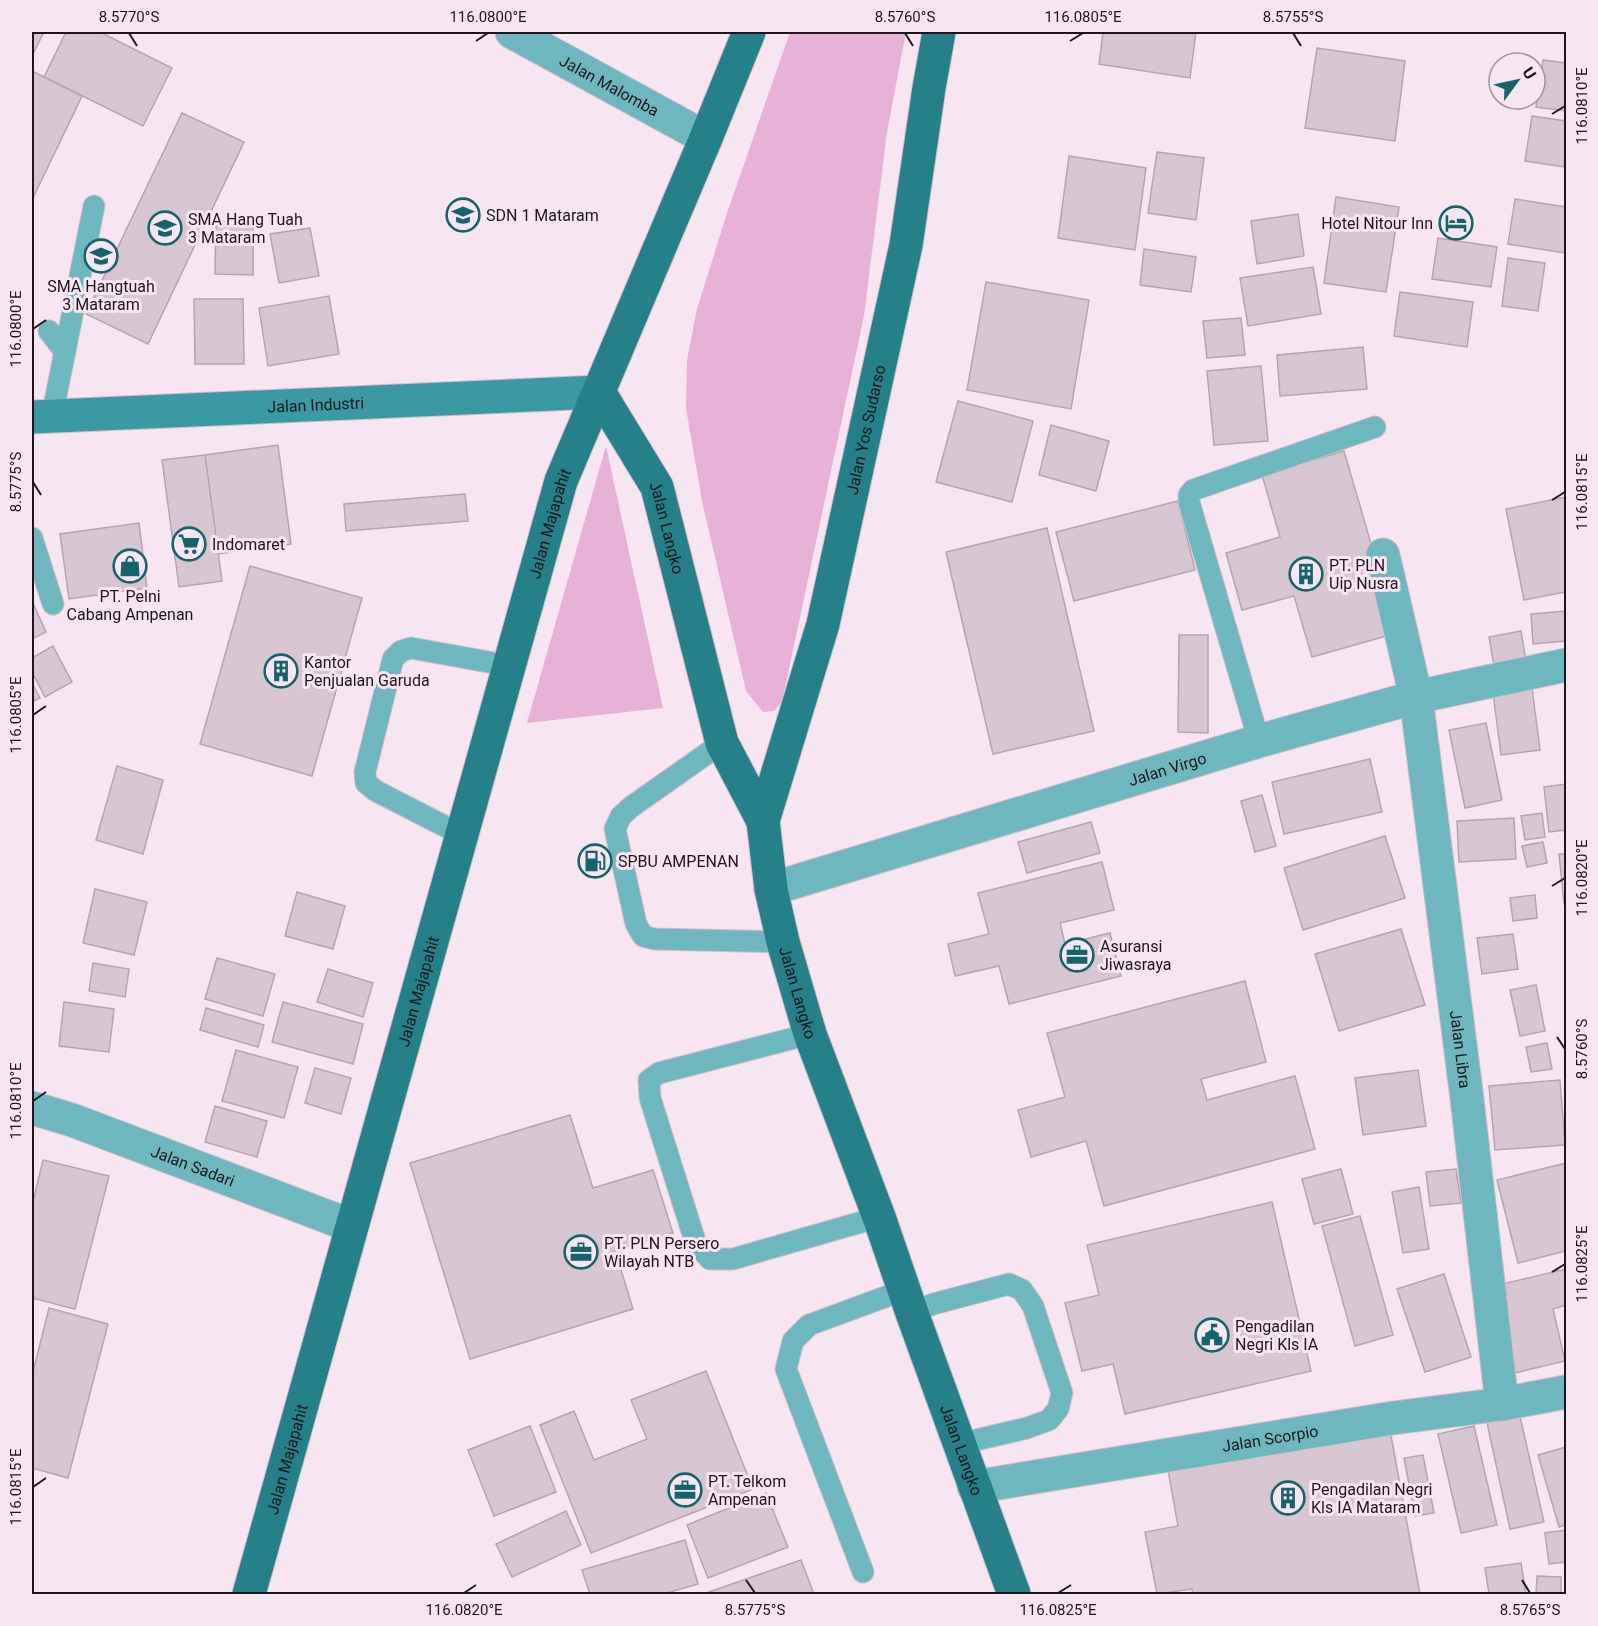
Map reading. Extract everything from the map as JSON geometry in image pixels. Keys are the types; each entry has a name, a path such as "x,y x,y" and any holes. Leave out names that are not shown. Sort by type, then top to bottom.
{"main road":[{"path":"599,392 749,32"},
{"name":"Jalan Yos Sudarso","path":"763,821 823,624 906,245 939,32"},
{"name":"Jalan Langko","path":"599,392 657,487 722,743 763,821 771,888 783,942 810,1034 879,1216 958,1444 1014,1594"},
{"name":"Jalan Majapahit","path":"249,1594 561,481 599,392"}],"street":[{"name":"Jalan Malomba","path":"512,32 706,138"},
{"name":"Jalan Industri","path":"42,417 599,392"},
{"name":"Jalan Libra","path":"1383,555 1416,697 1467,1099 1502,1404"},
{"name":"Jalan Virgo","path":"771,888 1259,741 1416,697 1566,665"},
{"name":"Jalan Sadari","path":"32,1108 72,1120 352,1226"},
{"name":"Jalan Scorpio","path":"974,1487 1566,1392"}],"lane":[{"path":"42,417 65,352 94,206"},
{"path":"49,331 65,352"},
{"path":"1259,741 1195,531 1189,495 1193,490 1375,427"},
{"path":"32,538 53,604"},
{"path":"462,835 376,791 366,783 365,772 393,659 401,651 411,648 510,666"},
{"path":"722,743 621,816 615,829 636,924 643,936 654,939 783,942"},
{"path":"810,1034 659,1073 649,1080 650,1098 696,1244 710,1259 733,1259 879,1216"},
{"path":"863,1572 786,1369 793,1341 809,1325 908,1302 933,1304 1009,1284 1022,1290 1033,1306 1062,1393 1058,1409 1049,1420 1027,1428 958,1444"}],"shaded area":[{"path":"790,32 906,32 887,132 864,316 782,702 774,711 763,712 746,691 702,501 686,408 687,360 697,309 727,213"},
{"path":"606,446 663,708 527,723"}],"building":[{"path":"32,32 44,32 32,56"},
{"path":"66,32 100,32 172,68 143,126 44,77"},
{"path":"1103,32 1196,32 1190,78 1099,64"},
{"path":"1317,48 1405,61 1395,141 1305,128"},
{"path":"1547,61 1566,63 1566,111 1547,108"},
{"path":"32,71 82,96 32,200"},
{"name":"SMA Hang Tuah 3 Mataram","path":"182,113 244,142 148,344 86,314"},
{"path":"1532,116 1566,121 1564,167 1525,161"},
{"path":"1157,152 1204,158 1196,220 1148,213"},
{"path":"1069,156 1146,168 1135,250 1058,238"},
{"path":"1336,197 1399,207 1386,292 1324,283"},
{"path":"1515,199 1566,207 1566,253 1508,244"},
{"path":"1298,214 1304,256 1257,264 1251,221"},
{"path":"216,221 253,222 253,275 215,274"},
{"path":"310,228 319,276 279,283 270,234"},
{"path":"1438,238 1497,247 1491,287 1432,279"},
{"path":"1144,249 1196,257 1191,292 1140,285"},
{"path":"1508,258 1545,263 1538,311 1502,306"},
{"path":"1313,267 1321,314 1248,326 1240,278"},
{"path":"986,282 1089,300 1071,409 967,390"},
{"path":"1400,292 1473,302 1467,347 1394,336"},
{"path":"329,296 339,354 268,366 259,308"},
{"path":"194,299 243,299 244,364 195,364"},
{"path":"1241,318 1245,355 1207,358 1203,321"},
{"path":"1363,347 1367,389 1280,396 1277,355"},
{"path":"1261,366 1268,441 1214,445 1207,371"},
{"path":"958,401 1033,421 1012,502 936,482"},
{"path":"1051,425 1109,441 1096,491 1039,475"},
{"path":"278,445 291,544 218,554 205,455"},
{"name":"PT. PLN Uip Nusra","path":"1344,451 1397,633 1312,657 1294,596 1242,610 1226,553 1280,537 1262,475"},
{"path":"205,455 222,581 179,587 162,460"},
{"path":"465,494 468,521 346,531 344,504"},
{"path":"1566,497 1566,592 1524,600 1506,509"},
{"path":"1178,501 1195,570 1074,601 1056,532"},
{"path":"139,523 147,588 69,599 60,534"},
{"path":"1047,528 1094,731 993,754 946,552"},
{"name":"Kantor Penjualan Garuda","path":"250,566 362,598 312,776 200,744"},
{"path":"32,601 46,632 32,639"},
{"path":"1566,611 1566,641 1533,644 1531,614"},
{"path":"1521,631 1526,661 1494,666 1489,637"},
{"path":"1179,635 1208,635 1208,733 1178,732"},
{"path":"53,646 72,682 45,697 32,672 32,658"},
{"path":"32,683 40,698 32,702"},
{"path":"1532,688 1540,750 1501,755 1493,693"},
{"path":"1486,723 1502,800 1465,808 1449,730"},
{"path":"1370,759 1382,812 1284,834 1272,782"},
{"path":"117,766 163,780 143,854 96,840"},
{"path":"1566,784 1566,830 1549,832 1544,787"},
{"path":"1262,795 1276,846 1255,852 1241,801"},
{"path":"1542,813 1545,837 1525,840 1521,816"},
{"path":"1514,818 1516,859 1459,862 1457,821"},
{"path":"1091,822 1100,853 1027,873 1018,842"},
{"path":"1385,836 1405,898 1303,930 1284,868"},
{"path":"1543,842 1547,863 1527,867 1522,846"},
{"path":"1559,854 1566,854 1566,904 1564,904"},
{"path":"1102,862 1114,910 1060,923 1065,944 1110,933 1121,976 1009,1004 999,966 955,976 948,944 989,934 978,893"},
{"path":"95,889 147,902 134,955 83,943"},
{"path":"297,892 345,906 333,949 285,936"},
{"path":"1535,895 1537,918 1513,921 1510,898"},
{"path":"1401,929 1425,1005 1339,1031 1315,954"},
{"path":"1513,934 1518,969 1482,974 1477,938"},
{"path":"217,958 275,974 263,1016 205,999"},
{"path":"93,963 129,969 125,997 89,991"},
{"path":"328,969 373,983 363,1017 317,1002"},
{"path":"1245,981 1266,1062 1201,1079 1207,1100 1295,1076 1315,1149 1104,1206 1086,1141 1031,1157 1018,1110 1065,1097 1047,1033"},
{"path":"1536,985 1545,1031 1520,1036 1510,990"},
{"path":"64,1002 114,1009 109,1052 59,1046"},
{"path":"283,1002 363,1024 353,1064 272,1042"},
{"path":"206,1008 264,1025 258,1047 200,1030"},
{"path":"1547,1043 1552,1069 1531,1072 1526,1047"},
{"path":"236,1050 298,1067 284,1118 222,1101"},
{"path":"315,1068 351,1078 341,1114 305,1103"},
{"path":"1418,1070 1426,1126 1363,1135 1355,1078"},
{"path":"1560,1080 1565,1145 1495,1150 1489,1086"},
{"path":"215,1106 267,1121 257,1157 205,1142"},
{"path":"570,1115 593,1188 653,1170 673,1233 615,1250 633,1309 470,1359 410,1163"},
{"path":"43,1160 109,1176 75,1309 32,1298 32,1198 34,1198"},
{"path":"1566,1163 1566,1251 1518,1263 1497,1180"},
{"path":"1341,1169 1353,1214 1314,1224 1302,1179"},
{"path":"1456,1169 1461,1203 1430,1206 1426,1172"},
{"path":"1419,1187 1429,1249 1403,1253 1392,1192"},
{"path":"1272,1202 1311,1371 1125,1414 1113,1364 1082,1371 1065,1303 1099,1295 1087,1245"},
{"path":"1360,1216 1393,1335 1355,1346 1322,1226"},
{"path":"1566,1269 1566,1305 1553,1309 1565,1361 1515,1373 1494,1286"},
{"path":"1444,1274 1471,1357 1425,1372 1397,1289"},
{"path":"49,1308 108,1324 68,1478 32,1468 32,1376"},
{"path":"706,1371 753,1489 591,1553 540,1425 574,1411 594,1460 647,1439 631,1400"},
{"path":"1519,1412 1544,1522 1510,1529 1486,1418"},
{"path":"530,1426 556,1492 494,1516 468,1450"},
{"path":"1474,1426 1497,1525 1461,1533 1438,1434"},
{"name":"Pengadilan Negri Kls IA Mataram","path":"1390,1430 1420,1594 1193,1594 1192,1589 1157,1594 1145,1532 1178,1526 1168,1470"},
{"path":"1566,1447 1566,1525 1559,1527 1538,1455"},
{"path":"1423,1455 1434,1513 1415,1516 1404,1458"},
{"path":"766,1493 788,1547 708,1578 687,1525"},
{"path":"566,1511 581,1545 512,1577 496,1544"},
{"path":"1566,1530 1566,1562 1549,1564 1545,1533"},
{"path":"685,1540 698,1584 663,1594 590,1594 582,1570"},
{"path":"801,1560 814,1594 703,1594"},
{"path":"1521,1563 1526,1594 1489,1594 1485,1568"},
{"path":"1537,1576 1561,1577 1561,1594 1536,1594"}],"place":[{"name":"SDN 1 Mataram","path":"463,215"},
{"name":"Hotel Nitour Inn","path":"1456,223"},
{"name":"SMA Hang Tuah 3 Mataram","path":"165,228"},
{"name":"SMA Hangtuah 3 Mataram","path":"101,256"},
{"name":"Indomaret","path":"189,544"},
{"name":"PT. Pelni Cabang Ampenan","path":"130,566"},
{"name":"PT. PLN Uip Nusra","path":"1306,574"},
{"name":"Kantor Penjualan Garuda","path":"281,671"},
{"name":"SPBU AMPENAN","path":"595,861"},
{"name":"Asuransi Jiwasraya","path":"1077,955"},
{"name":"PT. PLN Persero Wilayah NTB","path":"581,1252"},
{"name":"Pengadilan Negri Kls IA","path":"1212,1335"},
{"name":"PT. Telkom Ampenan","path":"685,1490"},
{"name":"Pengadilan Negri Kls IA Mataram","path":"1288,1498"}]}
